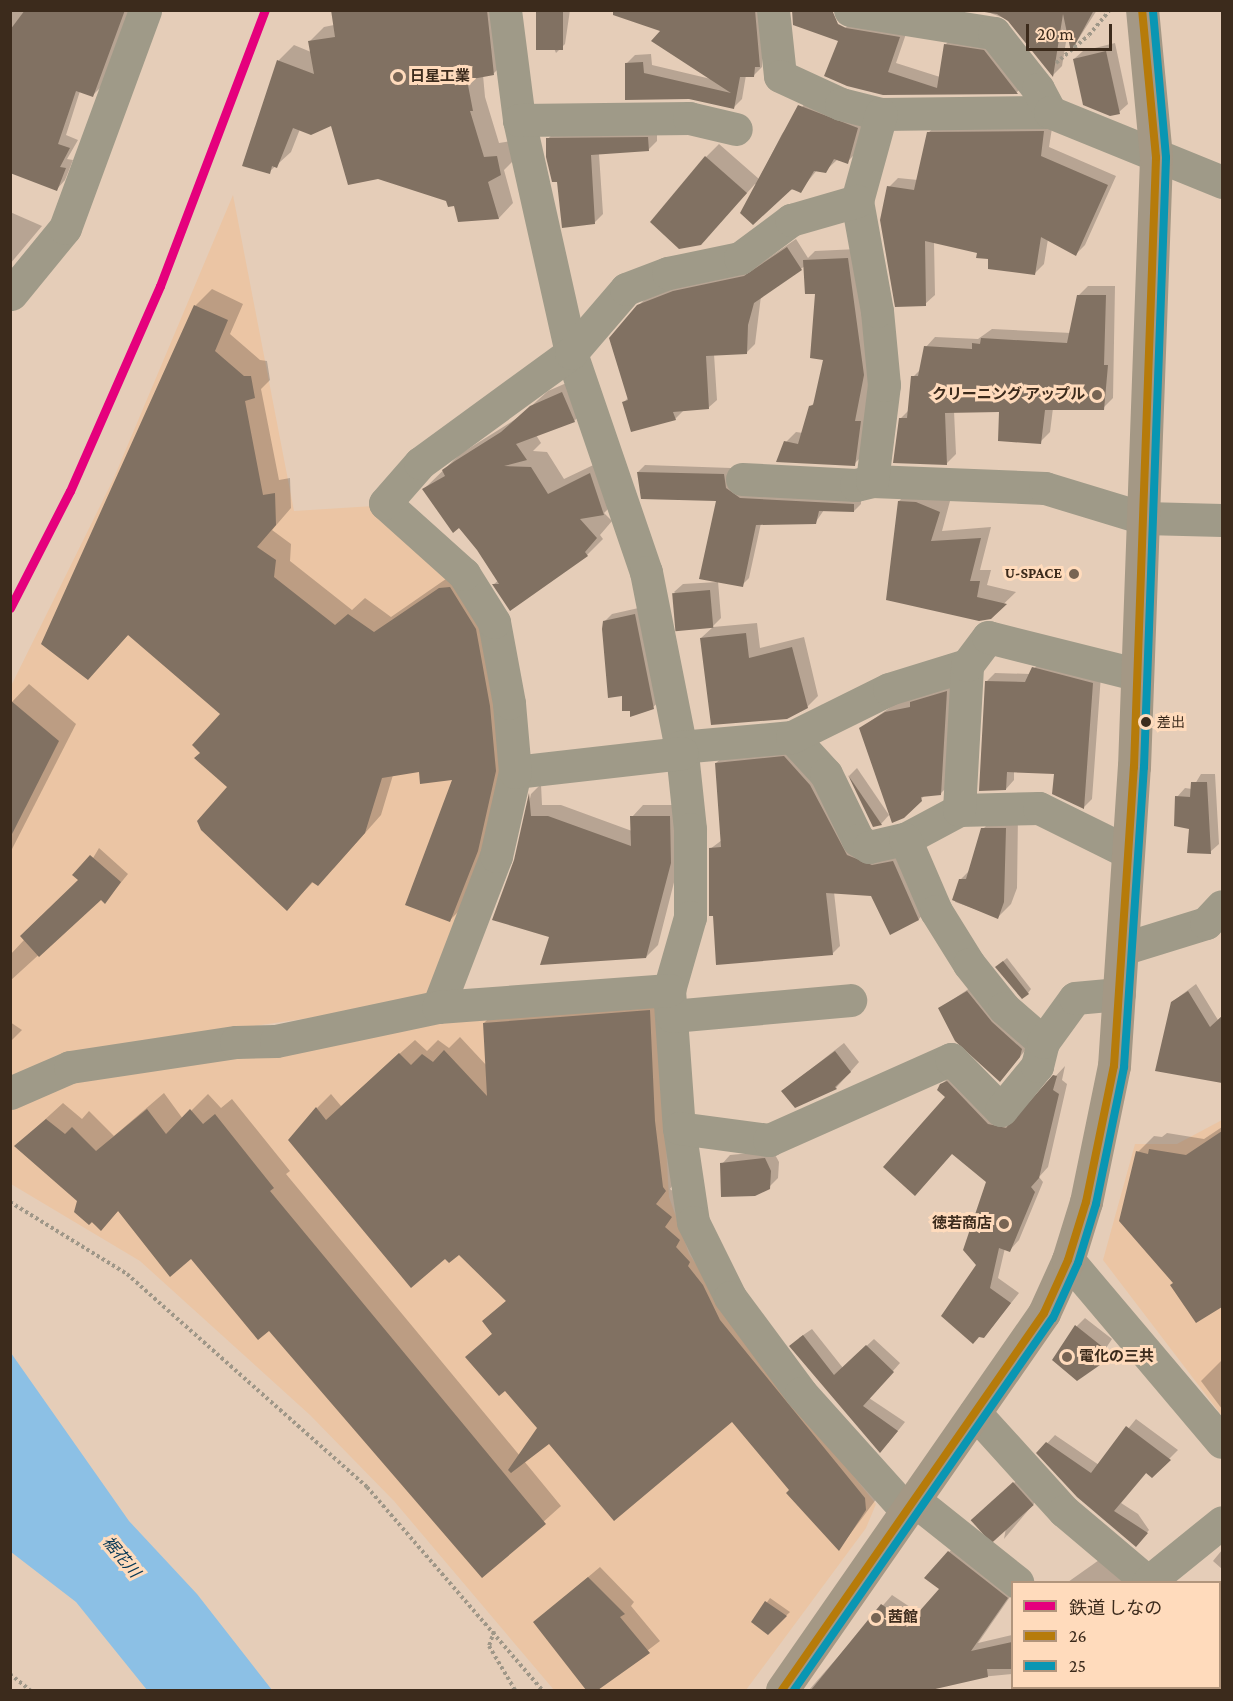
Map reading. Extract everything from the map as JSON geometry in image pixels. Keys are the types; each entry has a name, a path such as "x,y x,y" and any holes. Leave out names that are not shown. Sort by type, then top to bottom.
{"highway":[{"path":"782,1690 1044,1312 1068,1260 1086,1202 1114,1066 1128,852 1144,518 1156,157 1138,13"}],"street":[{"path":"11,295 64,228 145,10"},
{"path":"506,10 519,120 571,353 646,572 681,750 690,828 690,917 670,1003 679,1128 693,1222 730,1297 801,1393 910,1505 1016,1581"},
{"path":"773,10 780,76 841,104 881,114 1050,112 1131,143 1156,157 1222,182"},
{"path":"850,10 926,16 994,33 1034,84 1050,112"},
{"path":"872,481 884,385 877,311 857,201 881,114"},
{"path":"519,120 689,118 736,129"},
{"path":"438,1007 496,856 515,772 509,703 494,622 464,574 384,503 420,463 571,353 626,289 642,281 740,258 791,220 857,201"},
{"path":"742,479 856,485 872,481 1045,488 1144,518 1222,520"},
{"path":"960,810 967,665 988,637 1135,674"},
{"path":"515,772 792,737 890,689 967,665"},
{"path":"792,737 826,774 858,840 869,848 905,839 960,810 1039,808 1128,852"},
{"path":"905,839 936,911 969,964 1004,1008 1043,1042"},
{"path":"1122,950 1206,923 1222,906"},
{"path":"679,1128 769,1140 951,1059 1001,1110 1037,1066 1043,1042 1075,998 1119,994"},
{"path":"10,1093 70,1067 236,1042 276,1041 438,1007 850,1000"},
{"path":"1068,1260 1222,1442"},
{"path":"975,1413 1064,1511 1147,1581"},
{"path":"1149,1581 1222,1522"}],"path":[{"path":"1034,84 1089,35 1109,11"},
{"path":"10,1202 127,1274 367,1487 494,1630 542,1690"},
{"path":"494,1630 489,1646 515,1690"},
{"path":"10,1674 30,1690"}],"shaded area":[{"path":"233,195 294,511 374,506 488,621 508,772 432,1000 57,1055 11,1078 10,688 113,480"},
{"path":"657,998 669,1197 689,1254 783,1389 876,1504 866,1528 746,1690 554,1690 394,1501 310,1415 140,1261 11,1184 10,1111 57,1085 467,1009"},
{"path":"1222,1120 1222,1416 1103,1260 1135,1144 1177,1144"}],"water":[{"name":"裾花川","path":"11,1353 129,1521 197,1594 272,1690 147,1690 76,1602 11,1552"}],"building":[{"path":"25,10 125,10 93,97 76,91 58,144 70,148 60,167 66,168 57,191 10,173 10,30"},
{"path":"331,10 487,10 494,75 467,80 473,111 470,111 484,157 497,156 501,175 488,182 499,219 458,222 454,206 448,207 446,201 378,179 348,185 331,126 311,135 293,128 277,168 272,166 270,174 242,166 277,60 314,74 308,41 335,37"},
{"path":"536,10 563,10 563,50 536,50"},
{"path":"613,10 755,10 760,67 755,67 754,77 740,77 734,109 689,99 625,100 625,63 643,62 644,73 731,93 651,41 660,31 613,15"},
{"path":"792,10 832,10 838,24 846,28 900,37 888,72 937,88 944,44 984,50 1018,94 883,95 847,86 824,76 838,41 793,25"},
{"path":"972,10 1094,10 1071,52 1063,14 1053,77 1008,21 997,14"},
{"path":"1106,51 1120,114 1110,116 1083,105 1073,59"},
{"path":"798,105 858,128 848,164 834,159 826,173 814,171 801,193 792,189 753,225 740,213"},
{"path":"1044,131 1041,156 1108,185 1076,256 1041,237 1035,275 988,269 988,259 976,258 977,253 925,241 926,306 895,307 880,220 887,186 914,190 927,132"},
{"path":"648,137 649,151 591,155 595,224 562,228 557,182 552,182 546,157 546,138"},
{"path":"705,156 747,193 701,245 679,249 650,222"},
{"path":"787,247 802,270 754,303 748,325 747,354 706,356 709,409 673,412 676,420 631,432 622,402 628,400 609,338 637,305 673,291 744,276"},
{"path":"848,258 864,375 855,421 861,421 855,466 776,462 784,441 798,444 809,406 813,405 823,360 810,358 815,294 805,294 803,260"},
{"path":"1077,295 1106,295 1104,365 1108,365 1104,410 1045,410 1041,444 998,441 999,412 945,413 947,465 893,463 899,418 907,418 911,376 918,376 924,346 972,349 972,343 980,344 981,338 1067,343"},
{"path":"194,305 228,320 215,351 244,376 251,376 255,398 245,401 263,495 275,493 276,525 257,547 276,560 274,577 335,625 348,614 374,632 439,588 450,587 476,629 490,706 496,771 478,851 450,922 405,905 452,780 420,784 419,772 382,778 365,833 318,886 312,882 287,911 201,830 197,821 227,787 194,758 200,753 192,745 220,714 128,635 88,680 41,644"},
{"path":"562,392 575,422 516,444 527,460 504,466 531,467 548,494 590,473 604,515 580,519 597,538 585,552 588,556 510,611 492,584 499,584 477,550 459,528 453,533 422,489 445,476 442,470 501,432 530,406"},
{"path":"637,472 724,474 726,488 740,498 854,504 854,512 819,511 816,524 756,525 743,587 699,579 716,501 641,499"},
{"path":"898,501 916,502 940,512 931,541 981,538 970,581 980,581 977,597 1007,604 991,619 979,621 886,600"},
{"path":"710,590 713,628 675,631 672,593"},
{"path":"635,614 654,709 630,717 630,711 622,711 622,696 608,698 602,629 603,621"},
{"path":"746,633 749,658 792,647 808,708 787,719 711,725 700,638"},
{"path":"1032,667 1093,683 1084,809 1052,794 1054,774 1007,772 1006,790 979,791 985,681 1025,682"},
{"path":"947,691 941,795 921,797 922,801 904,818 892,823 859,728 885,712 910,707 910,702"},
{"path":"10,700 59,741 10,838"},
{"path":"784,756 810,785 847,855 872,865 893,861 919,920 890,935 871,896 826,893 833,955 716,965 713,916 709,916 709,848 721,847 715,763"},
{"path":"848,775 882,825 873,827"},
{"path":"1191,782 1207,782 1211,854 1187,853 1189,829 1174,826 1175,796 1190,797"},
{"path":"529,793 531,816 548,816 631,846 630,816 670,816 671,863 646,958 540,965 549,937 492,920 514,860"},
{"path":"981,828 1006,828 1004,902 998,919 952,900 959,879 966,879"},
{"path":"90,855 121,882 105,904 101,900 39,957 20,936 78,880 72,875"},
{"path":"1003,961 1029,994 1022,999 995,967"},
{"path":"967,991 992,1022 1022,1049 1020,1057 1000,1082 955,1041 938,1008"},
{"path":"1188,991 1210,1027 1222,1016 1222,1083 1155,1071 1171,1002"},
{"path":"650,1010 655,1121 663,1187 666,1191 656,1204 672,1217 665,1227 680,1240 676,1247 690,1262 688,1266 703,1285 720,1320 865,1498 866,1510 839,1551 786,1493 789,1490 732,1422 614,1521 549,1444 511,1473 508,1470 537,1428 505,1391 499,1396 465,1357 492,1334 482,1321 506,1301 459,1255 449,1263 445,1259 411,1288 288,1140 316,1107 326,1120 399,1053 411,1065 422,1054 433,1062 444,1050 487,1096 483,1023"},
{"path":"835,1051 851,1072 835,1087 837,1089 795,1108 781,1091"},
{"path":"1053,1075 1057,1076 1053,1090 1059,1094 1039,1178 1031,1187 1035,1192 1010,1252 999,1248 990,1288 1011,1303 984,1338 979,1337 973,1344 941,1316 976,1265 963,1250 986,1182 952,1154 915,1196 883,1167 945,1097 937,1090 940,1084 947,1081 988,1124 1006,1128"},
{"path":"147,1109 166,1134 190,1109 203,1124 215,1114 274,1188 270,1191 546,1524 482,1578 269,1331 258,1340 191,1259 170,1277 118,1211 101,1231 92,1222 89,1225 74,1212 77,1201 14,1146 46,1119 65,1134 72,1127 96,1151"},
{"path":"1222,1131 1222,1307 1196,1323 1170,1285 1173,1283 1119,1221 1136,1151 1148,1154 1149,1149 1186,1155"},
{"path":"765,1158 771,1171 770,1189 755,1196 721,1197 720,1163"},
{"path":"1075,1325 1104,1348 1096,1360 1100,1365 1077,1381 1052,1360"},
{"path":"803,1335 834,1375 866,1345 894,1372 863,1406 898,1431 880,1453 789,1346"},
{"path":"1126,1426 1171,1460 1152,1478 1146,1473 1114,1511 1148,1533 1136,1547 1077,1497 1036,1453 1046,1442 1091,1473"},
{"path":"1013,1482 1034,1505 991,1543 971,1520"},
{"path":"948,1551 1008,1598 971,1651 1011,1642 1011,1669 987,1669 988,1677 931,1690 811,1690 881,1604 909,1623 939,1589 924,1578"},
{"path":"588,1577 625,1614 620,1617 650,1653 598,1690 586,1690 533,1622"},
{"path":"765,1601 787,1616 768,1635 751,1622"}],"waterway":[{"path":"1019,1690 1028,1689"}],"rail line":[{"name":"しなの","path":"10,608 70,491 160,286 265,10"}],"transit line":[{"name":"26","path":"782,1690 1044,1313 1068,1260 1086,1202 1114,1066 1134,767 1156,157 1142,10"},
{"name":"25","path":"794,1690 1053,1318 1078,1263 1096,1204 1124,1067 1144,767 1166,157 1153,10"}],"place":[{"name":"日星工業","path":"398,77"},
{"name":"クリーニング アップル","path":"1097,395"},
{"name":"U-SPACE","path":"1074,574"},
{"name":"差出","path":"1146,722"},
{"name":"徳若商店","path":"1004,1224"},
{"name":"電化の三共","path":"1067,1357"},
{"name":"茜館","path":"876,1618"}]}
